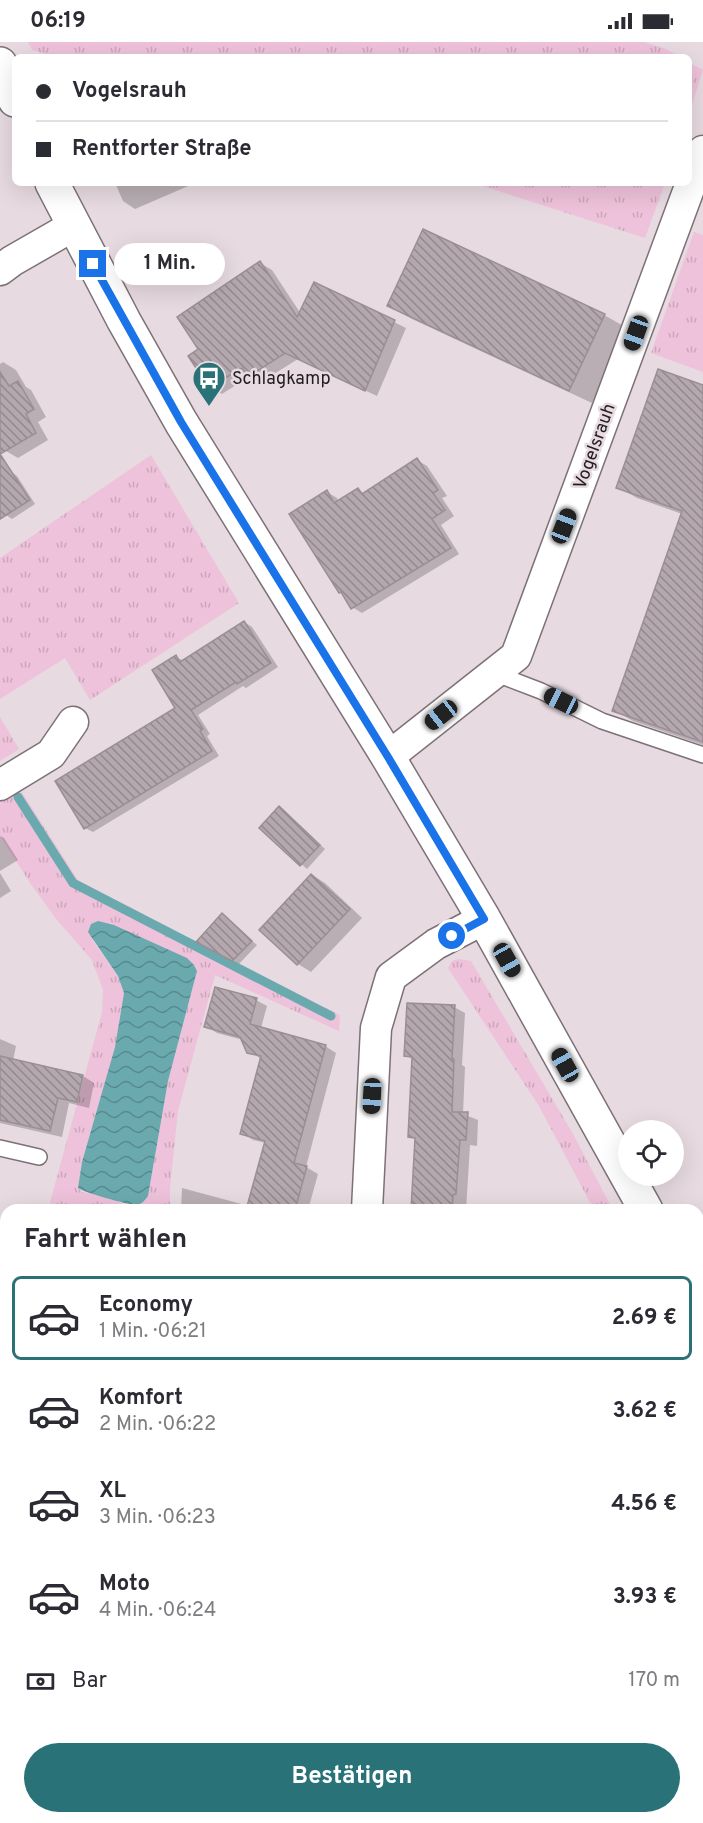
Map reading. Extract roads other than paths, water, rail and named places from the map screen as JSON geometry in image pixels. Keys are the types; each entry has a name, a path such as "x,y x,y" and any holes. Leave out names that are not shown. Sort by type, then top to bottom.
{"main road":[{"path":"0,64 12,93"},
{"path":"53,186 124,321 181,422 388,757 484,919 643,1204"}],"street":[{"name":"Vogelsrauh","path":"692,181 703,151"},
{"name":"Vogelsrauh","path":"388,757 516,656 690,186"},
{"path":"0,270 73,226"},
{"path":"0,785 51,754 73,722"},
{"path":"367,1204 376,1028 390,976 436,944 484,919"}],"lane":[{"path":"494,673 541,691 603,721 703,755"},
{"path":"0,1148 39,1157"}],"water":[{"path":"98,921 114,925 187,958 197,971 168,1081 148,1196 140,1204 126,1203 78,1188 82,1162 115,1047 124,993 118,976 88,932 91,924"}],"waterway":[{"path":"18,797 73,883 331,1016"}],"place":[{"name":"Schlagkamp","path":"209,407"}]}
